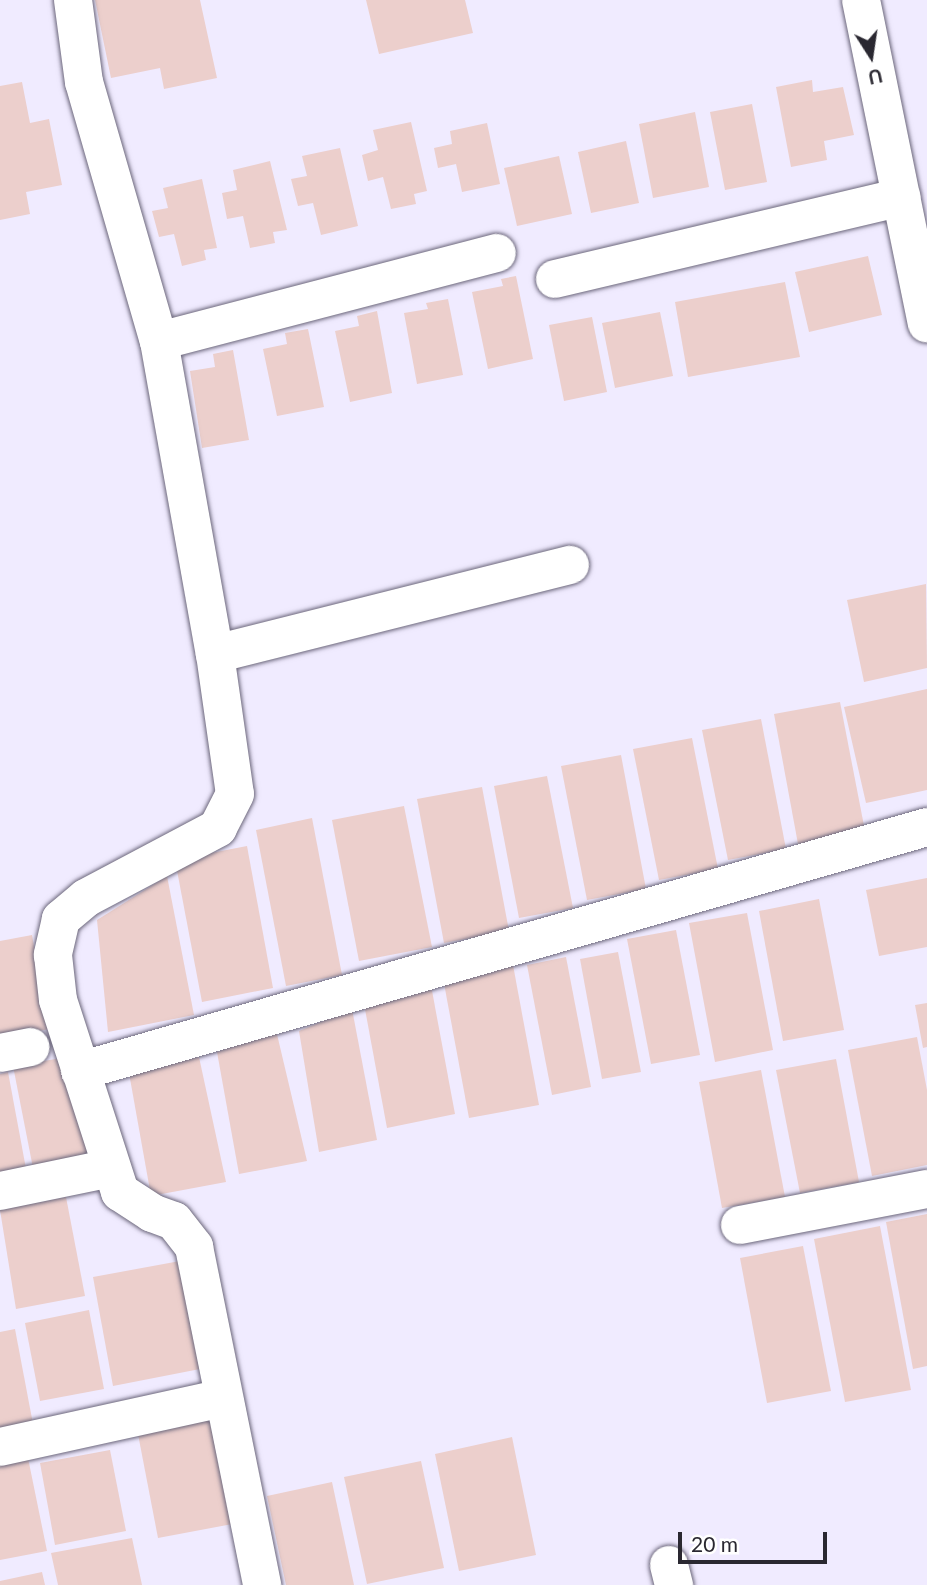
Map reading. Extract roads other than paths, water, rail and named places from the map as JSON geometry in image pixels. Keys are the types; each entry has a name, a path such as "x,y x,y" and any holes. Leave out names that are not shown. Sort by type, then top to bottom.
{"street":[{"path":"73,0 84,82 159,341 215,654 235,794 218,828 86,898 61,919 53,955 58,1000 120,1192 152,1213 174,1221 194,1247 262,1585"},
{"path":"861,0 927,323"},
{"path":"555,279 901,197"},
{"path":"159,341 498,253"},
{"path":"215,654 570,565"},
{"path":"80,1071 927,827"},
{"path":"0,1191 111,1168"},
{"path":"740,1225 927,1189"},
{"path":"0,1447 223,1398"}]}
